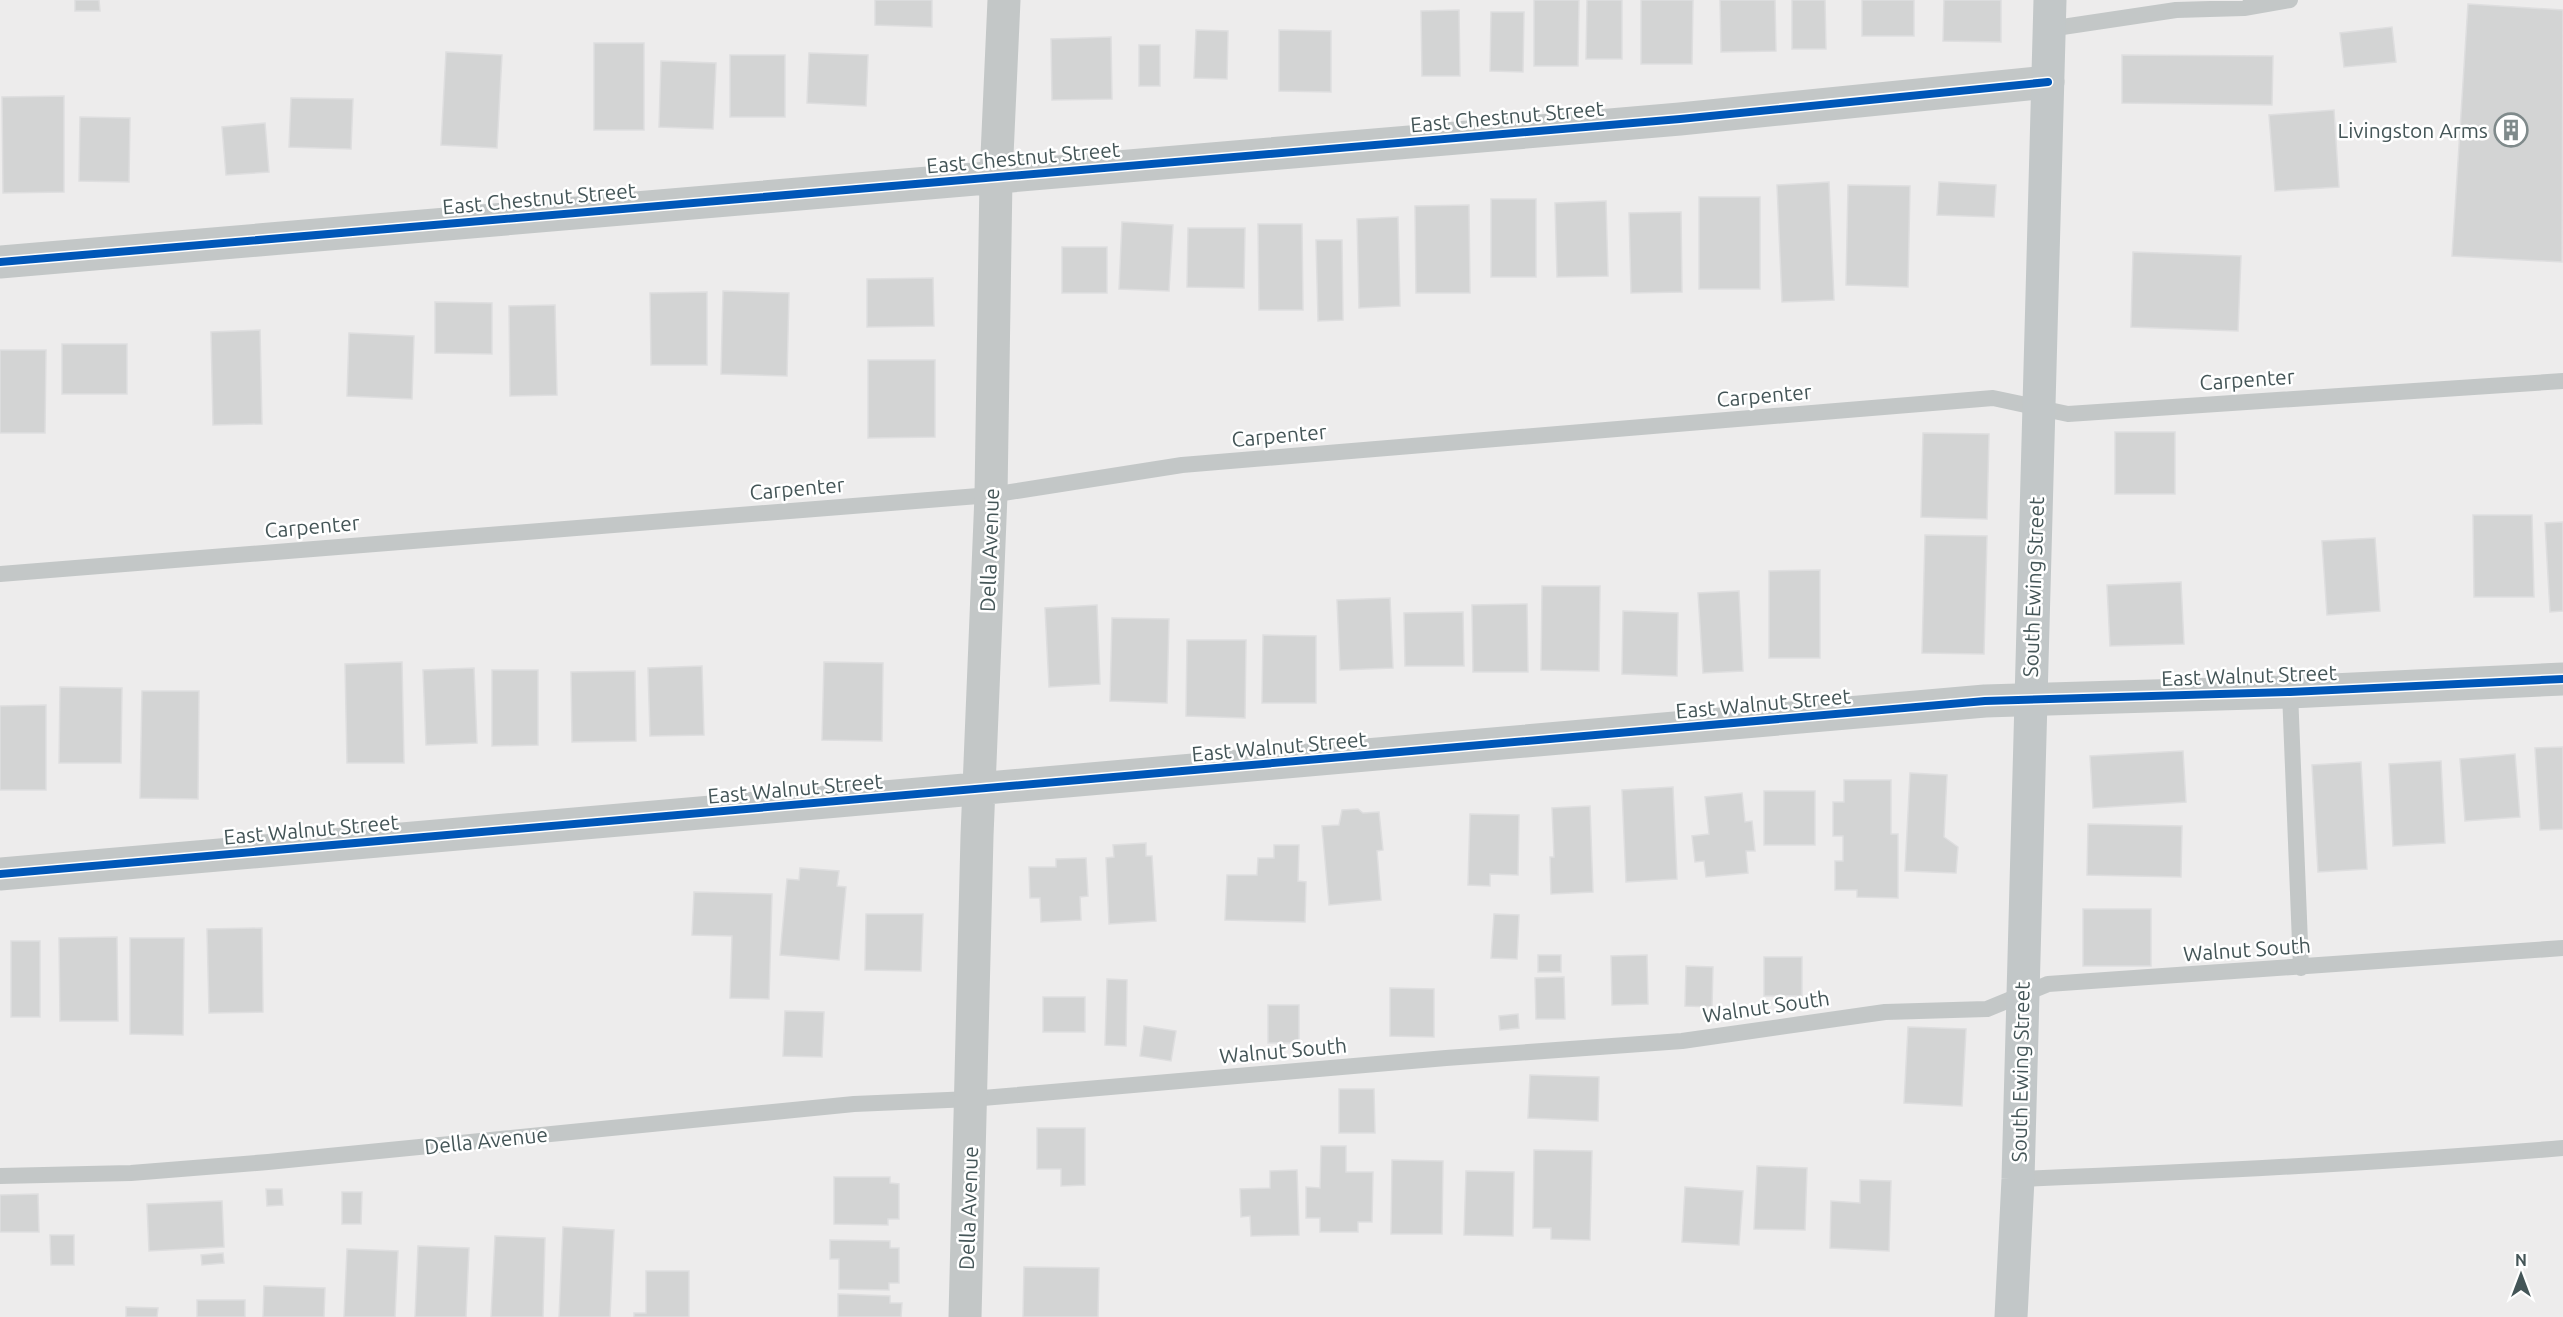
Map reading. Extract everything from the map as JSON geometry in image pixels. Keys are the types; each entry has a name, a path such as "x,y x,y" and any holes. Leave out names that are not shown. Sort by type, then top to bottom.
{"street":[{"name":"Della Avenue","path":"965,1317 979,791 991,495 996,178 1004,0"},
{"name":"South Ewing Street","path":"2011,1317 2018,1179 2021,996 2049,14"},
{"name":"East Chestnut Street","path":"0,262 1691,118 2048,82"},
{"name":"East Walnut Street","path":"0,874 979,791 1985,701 2290,692 2563,679"}],"lane":[{"path":"2049,14 2244,8 2290,0"},
{"name":"Carpenter","path":"0,574 991,495 1182,465 1993,398 2068,414 2563,381"},
{"path":"2290,692 2301,968"},
{"name":"Walnut South","path":"971,1099 1446,1058 1682,1041 1885,1012 1987,1009 2048,984 2563,948"},
{"name":"Della Avenue","path":"0,1176 131,1173 854,1104 971,1099"},
{"path":"2018,1179 2136,1176 2399,1161 2563,1148"}],"building":[{"path":"75,0 99,0 100,11 75,11"},
{"path":"875,0 932,0 932,27 875,25"},
{"path":"1534,0 1579,0 1578,66 1534,66"},
{"path":"1587,0 1622,0 1622,59 1586,59"},
{"path":"1641,0 1693,0 1692,64 1641,64"},
{"path":"1720,0 1775,0 1776,51 1721,52"},
{"path":"1792,0 1825,0 1826,49 1792,49"},
{"path":"1862,0 1914,0 1914,36 1862,36"},
{"path":"1944,0 2001,0 2001,42 1943,41"},
{"name":"Livingston Arms","path":"2468,4 2563,10 2562,262 2452,256"},
{"path":"1459,10 1460,76 1422,76 1421,11"},
{"path":"1491,12 1524,12 1523,72 1490,71"},
{"path":"2392,27 2396,62 2344,67 2340,33"},
{"path":"1196,30 1228,31 1227,79 1194,78"},
{"path":"1279,30 1331,31 1331,92 1279,91"},
{"path":"1111,37 1112,99 1052,100 1051,39"},
{"path":"594,43 644,43 644,130 594,130"},
{"path":"1139,45 1160,45 1160,86 1139,86"},
{"path":"446,52 502,55 497,148 441,145"},
{"path":"809,53 868,55 866,106 807,103"},
{"path":"730,55 785,55 785,117 730,117"},
{"path":"2122,55 2273,56 2272,105 2122,103"},
{"path":"661,61 716,63 713,129 659,127"},
{"path":"64,96 64,192 3,193 2,97"},
{"path":"291,98 353,99 351,149 289,147"},
{"path":"2334,110 2339,187 2275,191 2269,115"},
{"path":"80,117 130,118 129,182 79,181"},
{"path":"265,123 269,172 226,175 222,127"},
{"path":"1829,182 1834,300 1782,302 1777,185"},
{"path":"1939,182 1996,185 1994,217 1937,215"},
{"path":"1848,185 1910,186 1908,287 1846,285"},
{"path":"1699,197 1760,197 1760,289 1699,289"},
{"path":"1491,199 1536,199 1536,277 1491,277"},
{"path":"1606,201 1608,276 1557,277 1555,203"},
{"path":"1469,205 1470,293 1416,293 1415,206"},
{"path":"1681,212 1682,292 1631,293 1629,213"},
{"path":"1398,217 1400,306 1359,308 1357,219"},
{"path":"1122,222 1173,225 1169,291 1119,289"},
{"path":"1258,224 1302,224 1303,310 1259,310"},
{"path":"1188,228 1245,228 1244,288 1187,287"},
{"path":"1316,240 1342,240 1343,320 1318,321"},
{"path":"1062,247 1107,247 1107,293 1062,293"},
{"path":"2133,252 2241,256 2238,331 2131,327"},
{"path":"933,278 934,326 867,327 867,279"},
{"path":"723,291 789,293 787,376 721,374"},
{"path":"707,292 707,365 651,365 650,293"},
{"path":"435,302 492,303 492,354 435,353"},
{"path":"555,305 557,395 510,396 509,306"},
{"path":"260,330 262,424 213,425 211,332"},
{"path":"349,333 414,336 412,399 347,396"},
{"path":"62,344 127,344 127,394 62,394"},
{"path":"0,350 46,350 45,433 0,433"},
{"path":"868,360 935,360 935,437 868,438"},
{"path":"2115,432 2175,432 2175,494 2115,494"},
{"path":"1923,433 1989,434 1987,519 1921,517"},
{"path":"2473,515 2532,515 2534,597 2474,597"},
{"path":"2563,522 2563,611 2550,612 2545,523"},
{"path":"1925,535 1987,536 1984,654 1922,653"},
{"path":"2375,538 2380,611 2327,615 2322,541"},
{"path":"1820,570 1820,658 1769,658 1769,571"},
{"path":"2181,582 2184,644 2110,646 2107,585"},
{"path":"1542,586 1600,586 1599,671 1541,670"},
{"path":"1739,591 1743,671 1703,673 1698,593"},
{"path":"1390,598 1393,668 1340,670 1337,600"},
{"path":"1527,604 1528,672 1473,672 1472,605"},
{"path":"1097,605 1100,684 1049,687 1045,608"},
{"path":"1623,611 1678,613 1677,676 1622,674"},
{"path":"1463,612 1464,666 1405,666 1404,613"},
{"path":"1112,618 1169,619 1167,703 1110,701"},
{"path":"1263,635 1316,636 1316,703 1262,703"},
{"path":"1187,640 1246,640 1245,718 1186,716"},
{"path":"402,662 404,763 347,763 345,664"},
{"path":"824,662 883,663 882,741 822,740"},
{"path":"702,666 704,735 650,736 648,668"},
{"path":"474,668 477,743 426,745 423,670"},
{"path":"492,670 538,670 538,745 492,746"},
{"path":"635,671 636,741 572,742 571,672"},
{"path":"60,687 122,688 121,763 59,763"},
{"path":"142,691 199,691 198,799 140,798"},
{"path":"46,705 46,790 0,790 0,706"},
{"path":"2563,747 2563,829 2540,830 2535,748"},
{"path":"2183,751 2186,802 2093,808 2090,756"},
{"path":"2515,754 2520,817 2465,821 2460,759"},
{"path":"2441,761 2445,843 2393,846 2389,764"},
{"path":"2361,762 2367,869 2318,872 2312,765"},
{"path":"1910,773 1947,775 1944,837 1958,847 1956,873 1905,871"},
{"path":"1844,780 1891,780 1891,834 1898,834 1898,898 1857,897 1857,890 1835,890 1835,861 1843,861 1843,836 1833,836 1833,802 1844,802"},
{"path":"1673,787 1677,879 1626,882 1622,790"},
{"path":"1764,791 1815,791 1815,845 1764,845"},
{"path":"1742,793 1745,822 1752,821 1755,851 1746,851 1748,873 1706,877 1704,861 1695,862 1692,836 1709,834 1705,797"},
{"path":"1590,806 1593,892 1551,894 1550,857 1554,857 1552,808"},
{"path":"1358,809 1363,813 1379,812 1383,850 1377,851 1381,900 1329,905 1322,826 1339,825 1342,810"},
{"path":"1470,814 1519,815 1518,875 1490,874 1490,886 1468,885"},
{"path":"2088,824 2182,826 2181,877 2087,875"},
{"path":"1146,843 1146,856 1152,856 1156,921 1109,924 1106,858 1114,857 1113,845"},
{"path":"1274,845 1299,845 1298,881 1306,882 1305,922 1225,920 1227,875 1257,875 1258,858 1274,858"},
{"path":"1086,858 1088,896 1080,897 1081,920 1041,922 1040,898 1030,898 1029,867 1056,867 1056,859"},
{"path":"800,868 839,871 837,886 846,887 839,960 780,955 787,879 799,880"},
{"path":"694,892 772,894 769,999 730,998 732,936 692,935"},
{"path":"2083,909 2151,909 2151,966 2083,966"},
{"path":"866,914 923,914 921,971 865,970"},
{"path":"1494,914 1519,915 1517,959 1491,958"},
{"path":"262,928 263,1012 209,1013 207,929"},
{"path":"117,937 118,1021 60,1021 59,938"},
{"path":"130,938 184,938 183,1035 130,1034"},
{"path":"11,941 40,941 40,1017 11,1017"},
{"path":"1538,955 1561,955 1561,972 1538,972"},
{"path":"1647,955 1648,1004 1612,1005 1611,956"},
{"path":"1764,957 1802,957 1802,996 1764,996"},
{"path":"1686,966 1713,967 1712,1007 1685,1006"},
{"path":"1564,977 1565,1019 1536,1019 1535,978"},
{"path":"1107,979 1127,980 1126,1046 1105,1045"},
{"path":"1390,988 1434,989 1434,1037 1390,1036"},
{"path":"1043,997 1085,997 1085,1032 1043,1032"},
{"path":"1268,1005 1299,1005 1299,1043 1268,1043"},
{"path":"785,1011 824,1012 822,1057 783,1056"},
{"path":"1518,1014 1519,1028 1500,1030 1499,1016"},
{"path":"1144,1026 1176,1031 1171,1061 1140,1056"},
{"path":"1908,1027 1966,1029 1962,1106 1904,1103"},
{"path":"1530,1075 1599,1077 1598,1121 1528,1118"},
{"path":"1339,1089 1374,1089 1375,1133 1339,1133"},
{"path":"1037,1128 1085,1128 1085,1185 1061,1186 1061,1169 1037,1169"},
{"path":"1321,1146 1346,1146 1346,1172 1373,1172 1372,1222 1358,1222 1358,1232 1320,1232 1320,1218 1306,1218 1306,1187 1320,1188"},
{"path":"1534,1150 1592,1151 1590,1240 1551,1239 1551,1228 1533,1228"},
{"path":"1392,1160 1443,1161 1442,1234 1391,1234"},
{"path":"1757,1166 1807,1168 1805,1230 1754,1229"},
{"path":"1297,1170 1299,1235 1251,1236 1250,1216 1241,1217 1240,1189 1270,1188 1270,1171"},
{"path":"1466,1171 1514,1172 1513,1236 1464,1235"},
{"path":"834,1177 890,1177 890,1183 899,1184 899,1219 888,1219 888,1225 834,1224"},
{"path":"1860,1180 1891,1181 1889,1251 1830,1248 1831,1201 1860,1203"},
{"path":"1685,1187 1743,1191 1739,1245 1682,1242"},
{"path":"266,1189 282,1189 283,1205 267,1206"},
{"path":"342,1192 362,1192 361,1224 342,1224"},
{"path":"38,1194 39,1232 0,1232 0,1195"},
{"path":"222,1201 224,1247 149,1251 147,1204"},
{"path":"563,1227 614,1230 610,1317 559,1317"},
{"path":"50,1235 74,1235 74,1265 51,1265"},
{"path":"495,1236 545,1238 543,1317 491,1317"},
{"path":"830,1240 890,1241 890,1248 899,1248 899,1283 889,1283 889,1290 839,1289 839,1259 830,1259"},
{"path":"418,1246 469,1248 466,1317 415,1317"},
{"path":"347,1249 398,1251 395,1317 344,1317"},
{"path":"223,1253 224,1263 202,1265 201,1255"},
{"path":"1024,1267 1099,1268 1098,1317 1023,1317"},
{"path":"646,1271 689,1271 689,1317 634,1317 634,1313 646,1313"},
{"path":"264,1286 325,1288 324,1317 263,1317"},
{"path":"838,1294 890,1296 890,1303 902,1303 901,1317 838,1317"},
{"path":"197,1300 245,1300 245,1317 197,1317"},
{"path":"126,1307 158,1308 157,1317 126,1317"}],"cycle path":[{"path":"0,262 1680,119 2048,82"},
{"path":"0,874 1985,701 2290,692 2563,679"}],"place":[{"name":"Livingston Arms","path":"2511,130"}]}
